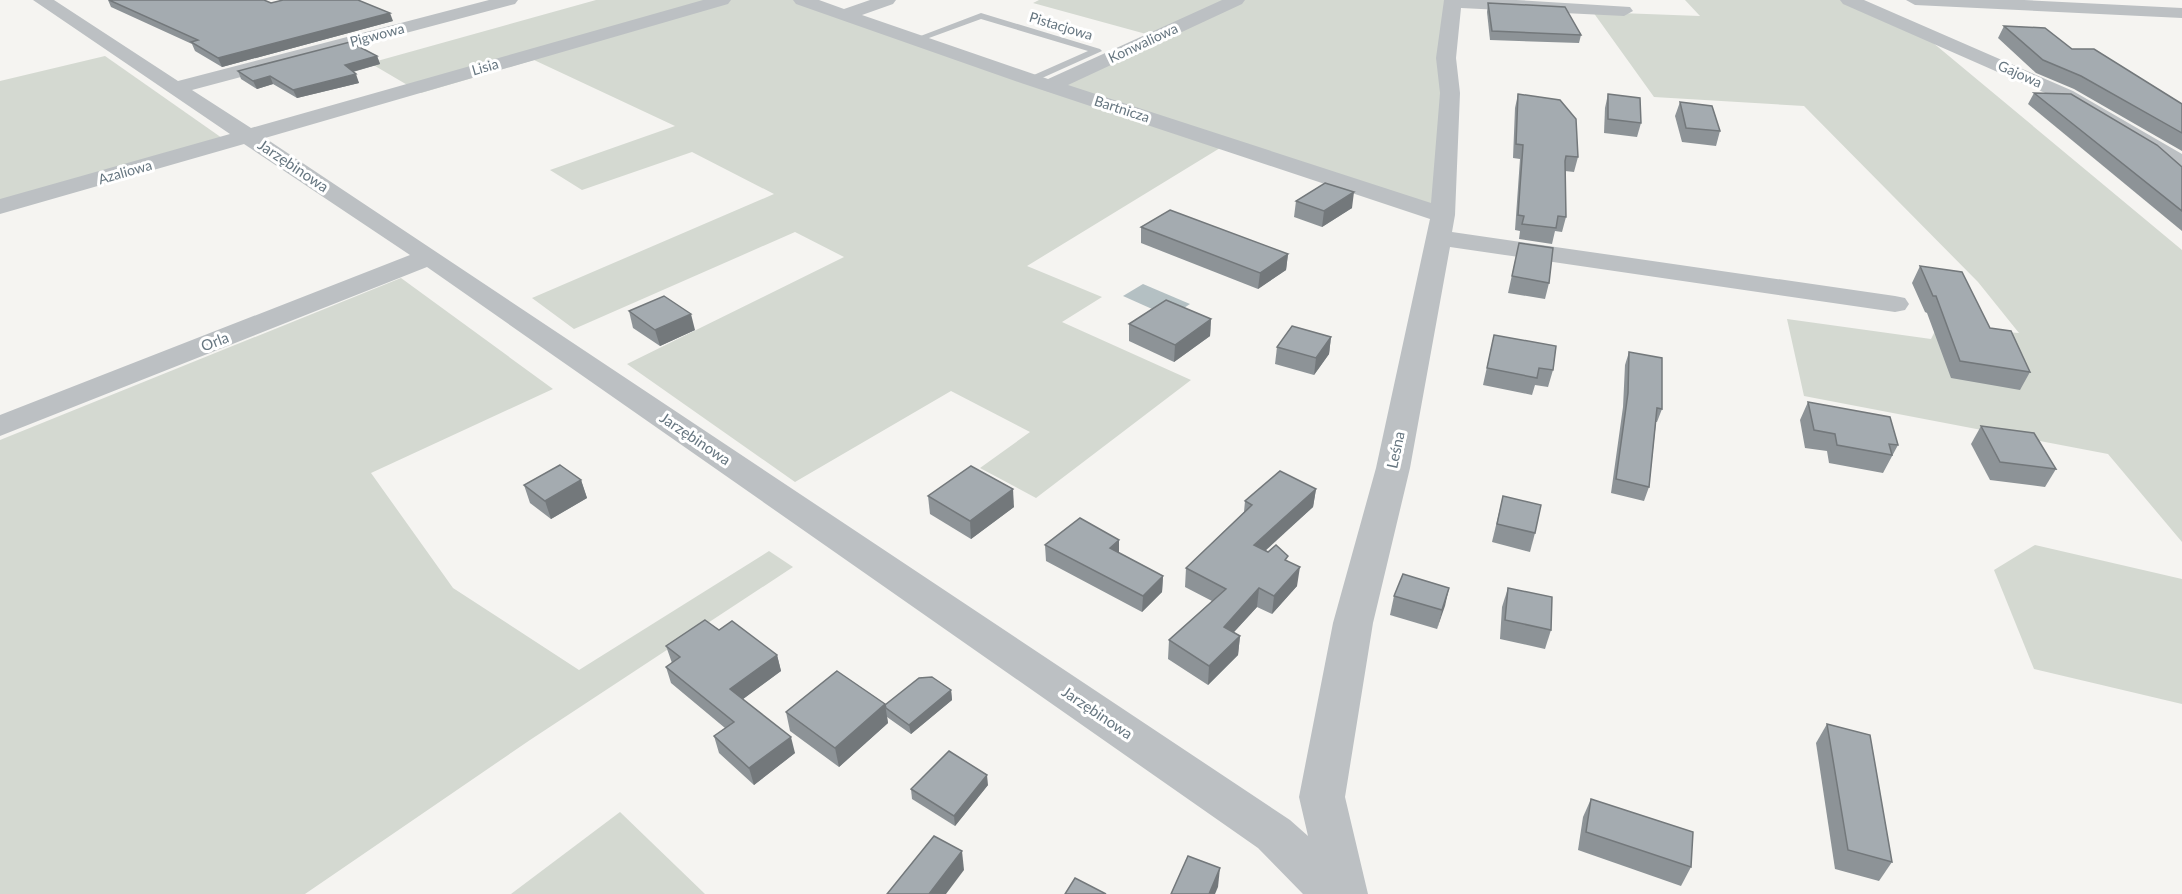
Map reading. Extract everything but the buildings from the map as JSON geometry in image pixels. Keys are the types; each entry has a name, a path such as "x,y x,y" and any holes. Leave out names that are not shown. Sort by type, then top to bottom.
{"street":[{"name":"Jarzębinowa","path":"42,0 430,257 1274,834 1336,894"},
{"name":"Pigwowa","path":"175,88 509,0"},
{"name":"Lisia","path":"250,138 429,83 722,0"},
{"name":"Bartnicza","path":"802,0 1440,226 1895,304"},
{"path":"844,15 887,0"},
{"name":"Konwaliowa","path":"1041,83 1236,0"},
{"name":"Gajowa","path":"1849,0 2067,95 2182,165"},
{"path":"1915,0 2182,13"},
{"path":"1453,1 1624,10"},
{"name":"Leśna","path":"1344,894 1322,797 1353,623 1393,468 1440,226 1449,93 1446,58 1453,1"},
{"name":"Azaliowa","path":"0,207 250,138"},
{"name":"Orla","path":"0,426 430,257"}],"lane":[{"name":"Pistacjowa","path":"915,40 981,16 1097,51 1041,83"}],"shaded area":[{"path":"596,0 794,0 1220,148 1027,266 1102,297 1062,322 1191,380 1036,498 980,468 1030,432 951,391 795,482 627,364 844,257 795,232 574,329 532,298 774,194 692,152 582,190 550,170 675,126 534,60 421,93 370,63"},
{"path":"1039,0 1453,0 1443,215 1050,86 1168,40 1033,3"},
{"path":"1685,0 1849,0 1914,27 2182,250 2182,542 2108,454 1804,396 1787,319 1931,339 1937,327 2019,333 1978,282 1804,106 1654,97 1593,12 1700,16"},
{"path":"105,56 222,138 0,203 0,81"},
{"path":"401,278 553,389 371,473 453,588 579,670 769,551 793,567 530,740 305,894 0,894 0,440"},
{"path":"1143,284 1190,304 1170,317 1123,296"},
{"path":"2035,545 2182,579 2182,704 2034,669 1994,570"},
{"path":"620,812 705,894 511,894"}]}
